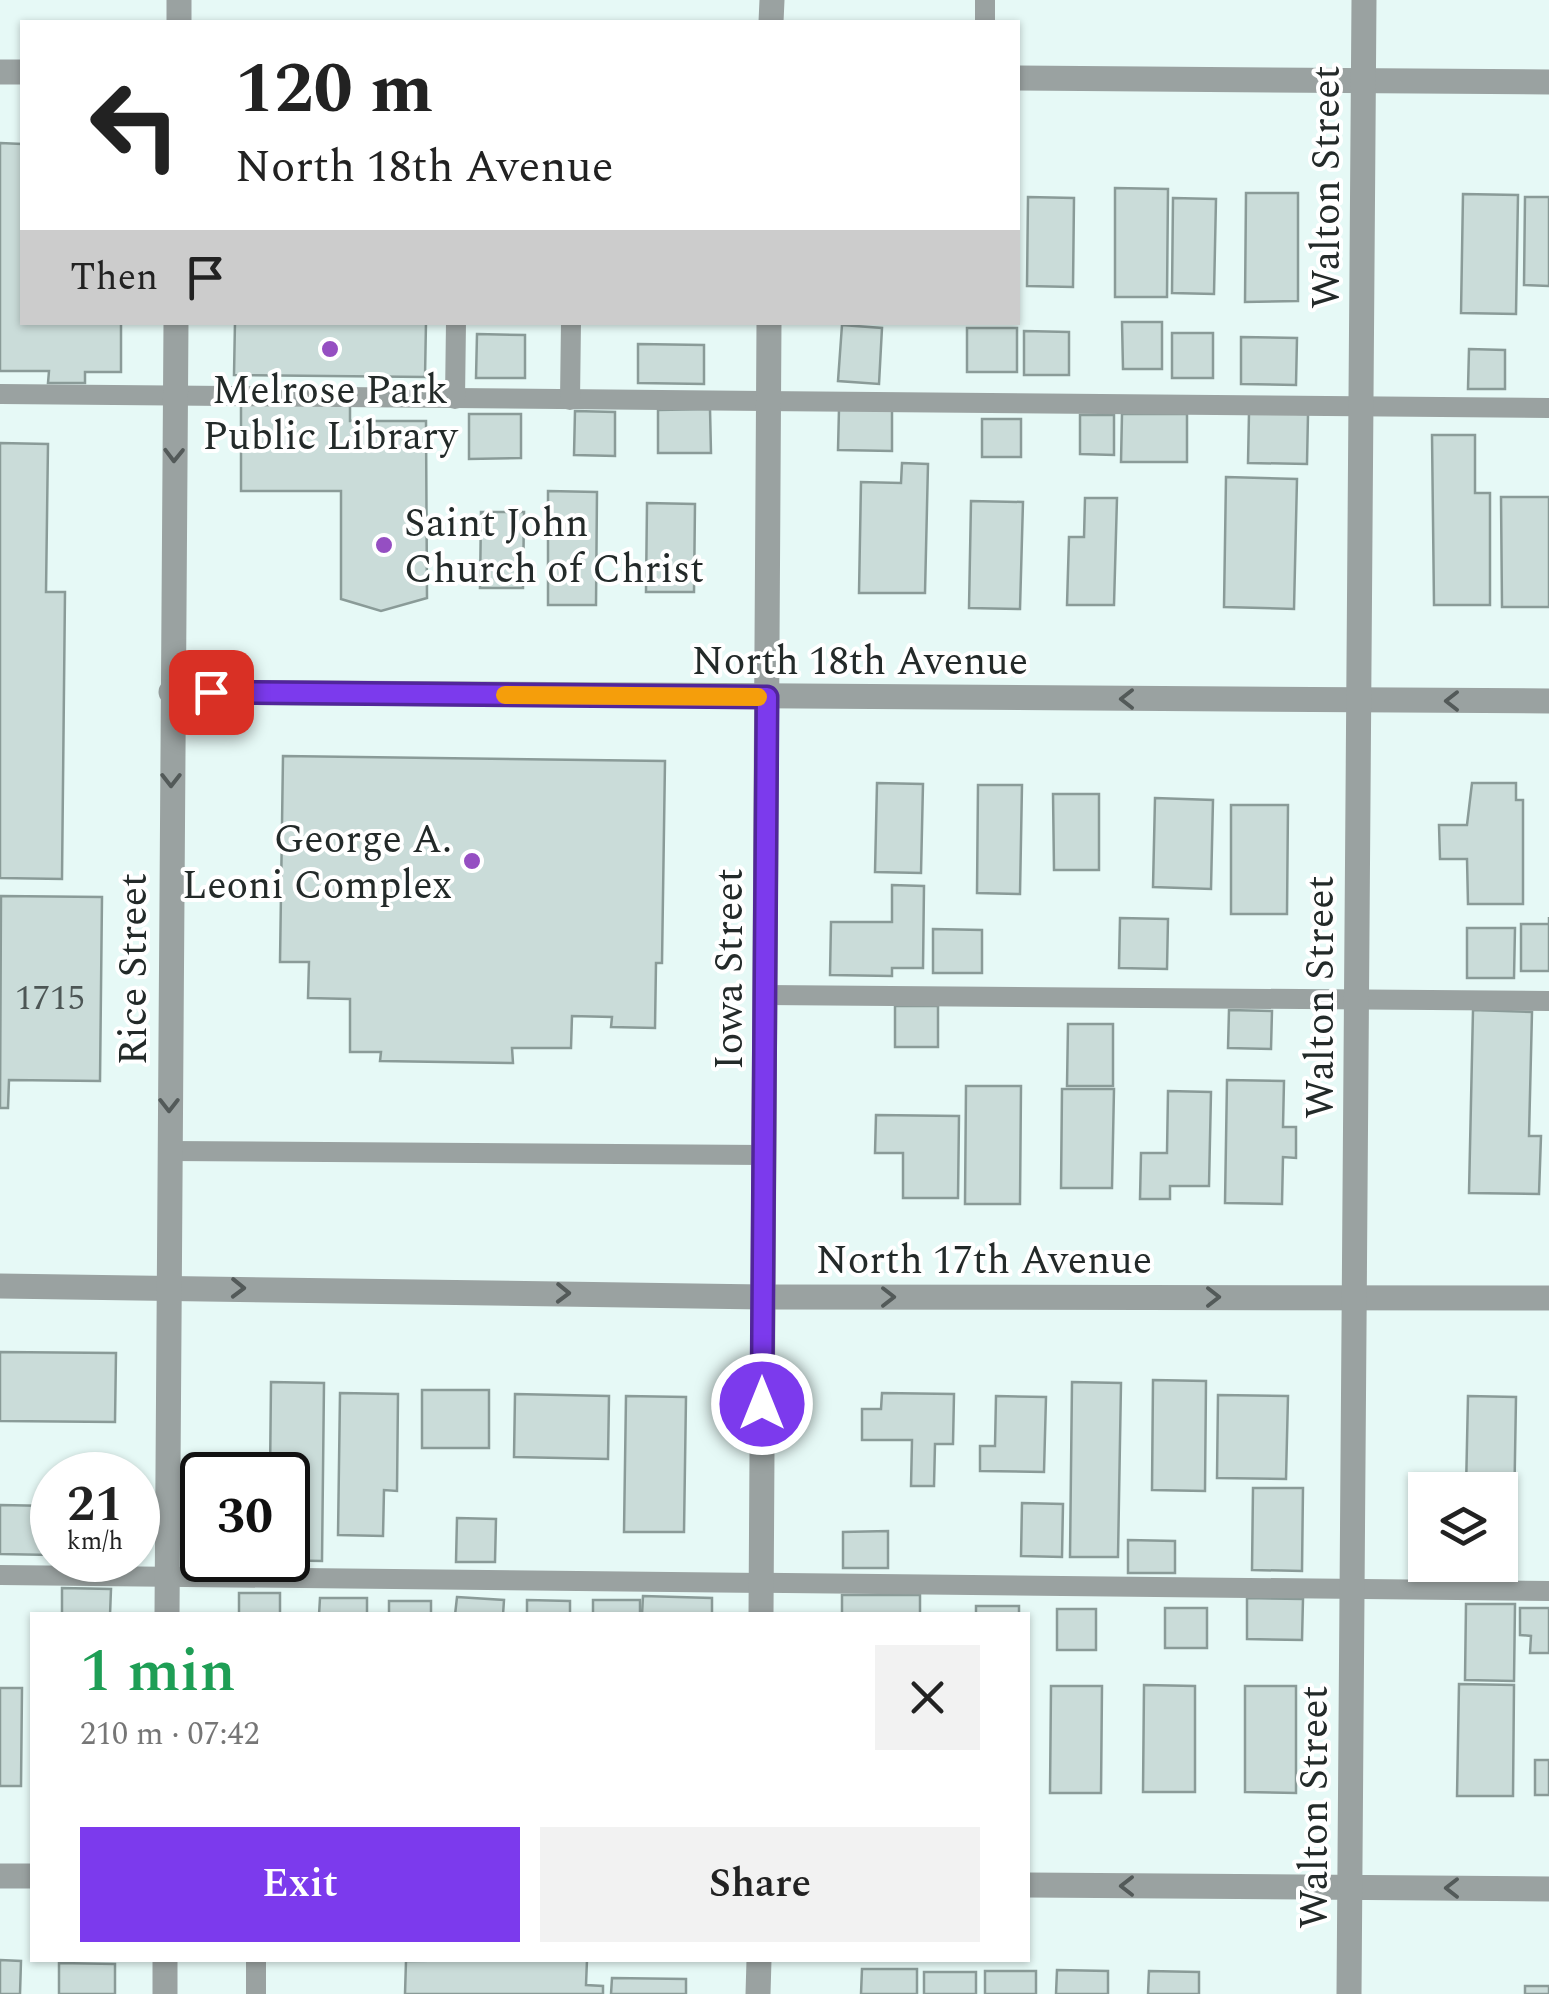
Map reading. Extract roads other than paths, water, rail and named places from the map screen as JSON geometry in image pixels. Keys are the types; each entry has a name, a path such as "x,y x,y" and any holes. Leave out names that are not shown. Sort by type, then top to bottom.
{"street":[{"name":"Walton Street","path":"1349,1994 1364,0"},
{"path":"1020,78 1549,82"},
{"name":"Rice Street","path":"167,1612 176,325"},
{"name":"Iowa Street","path":"761,1612 770,325"},
{"name":"North 18th Avenue","path":"171,692 1549,702"},
{"name":"North 17th Avenue","path":"0,1286 763,1297 1549,1298"},
{"path":"0,1876 30,1876"},
{"path":"1030,1885 1549,1889"},
{"path":"165,1994 166,1962"},
{"path":"758,1994 759,1962"}],"lane":[{"path":"455,399 456,325"},
{"path":"570,325 570,400"},
{"path":"0,394 1549,408"},
{"path":"765,995 1549,1001"},
{"path":"169,1151 764,1155"},
{"path":"0,1575 1549,1591"},
{"path":"256,1962 256,1994"}],"place":[{"name":"Melrose Park Public Library","path":"330,349"},
{"name":"Saint John Church of Christ","path":"384,545"},
{"name":"George A. Leoni Complex","path":"472,861"}]}
